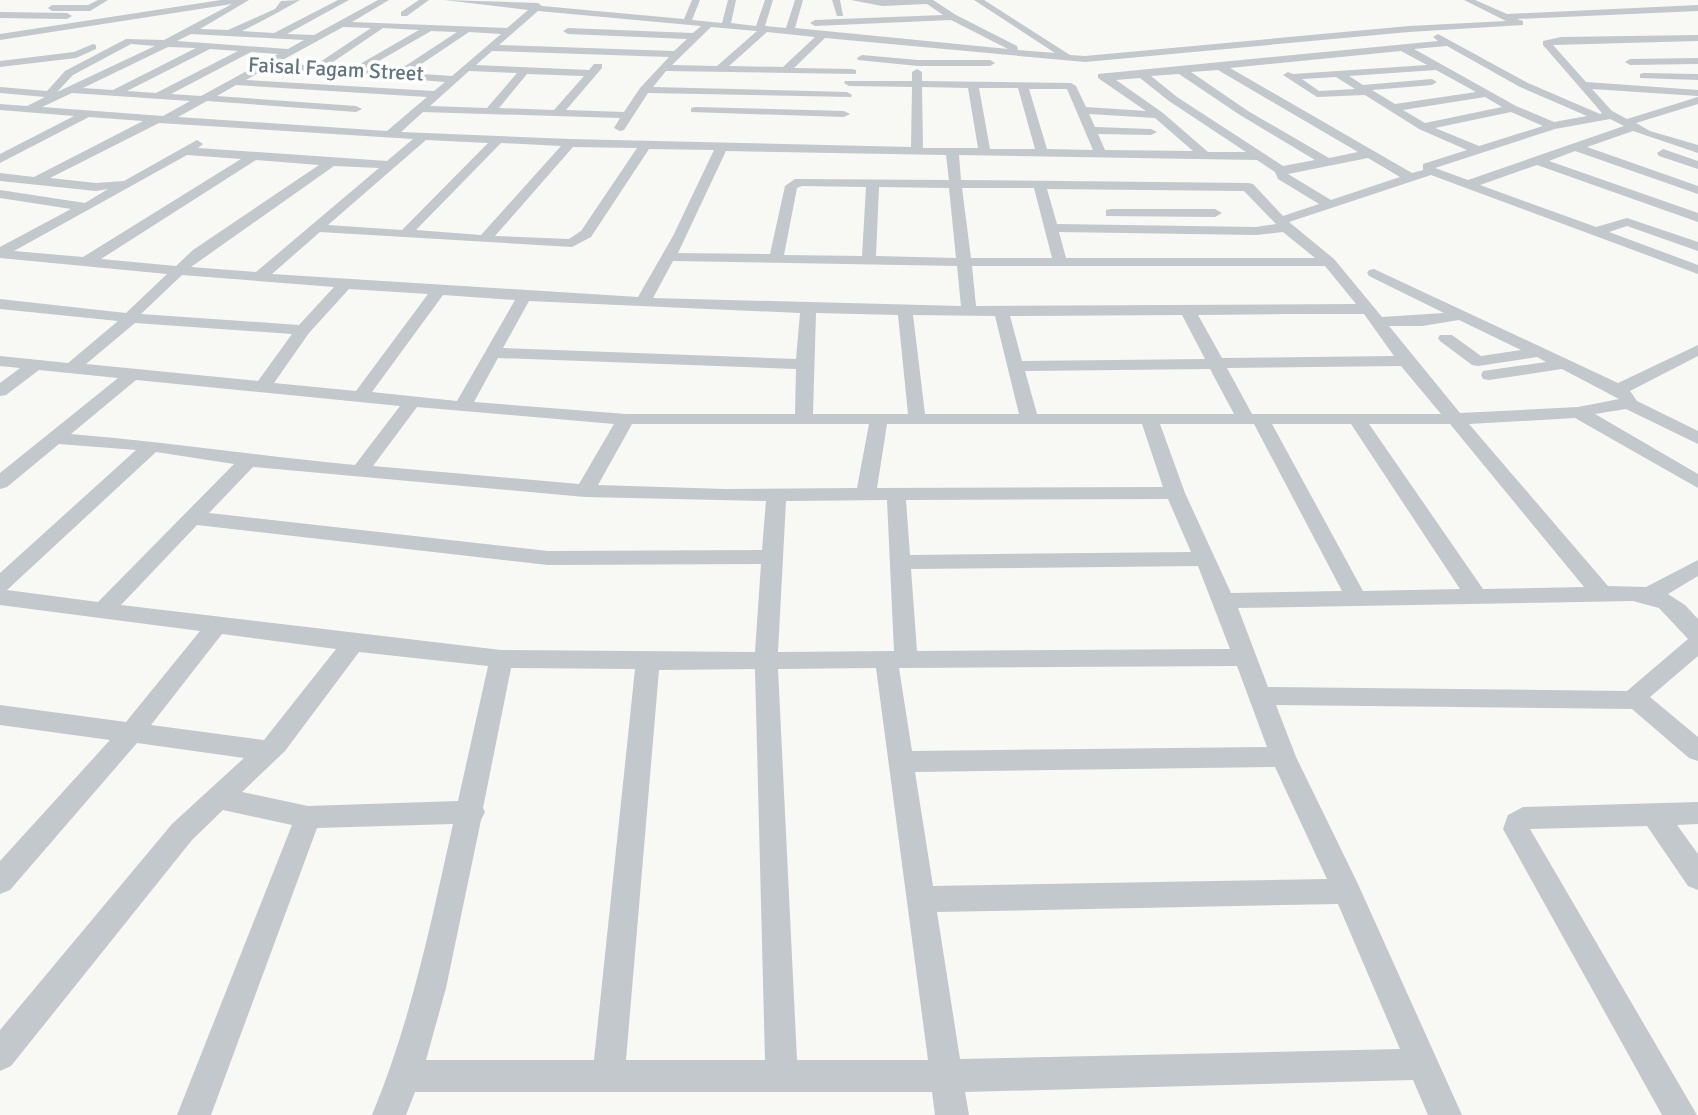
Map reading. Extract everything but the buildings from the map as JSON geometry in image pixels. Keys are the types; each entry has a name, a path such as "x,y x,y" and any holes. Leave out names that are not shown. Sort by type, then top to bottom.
{"street":[{"path":"1,24 37,16 93,11 119,0"},
{"path":"87,35 124,18 238,0"},
{"path":"0,107 11,113 27,109 167,43 182,24 205,22 245,0"},
{"path":"230,33 278,11 284,3 296,0"},
{"path":"275,36 345,0"},
{"path":"37,180 235,82 385,0"},
{"path":"404,14 425,0"},
{"path":"448,0 563,6 590,12 656,14 687,22 762,29 841,14 939,9"},
{"path":"687,22 696,0"},
{"path":"726,25 732,0"},
{"path":"719,70 762,29 769,0"},
{"path":"792,24 799,0"},
{"path":"836,0 841,14"},
{"path":"855,0 882,3 928,0 953,17 1024,54 1031,63 918,63 862,58"},
{"path":"978,0 1133,94 1206,156"},
{"path":"1468,0 1531,28"},
{"path":"1664,0 1693,9"},
{"path":"93,11 102,1"},
{"path":"49,2 102,1"},
{"path":"563,6 581,3"},
{"path":"390,135 538,4"},
{"path":"1575,4 1595,13"},
{"path":"2,5 93,11 124,18"},
{"path":"1506,17 1693,9"},
{"path":"177,10 161,20 230,33 318,38"},
{"path":"368,11 423,15"},
{"path":"547,50 590,12"},
{"path":"792,24 953,17"},
{"path":"506,19 519,20"},
{"path":"22,20 101,27"},
{"path":"792,24 822,35 1103,59 1421,28 1520,23"},
{"path":"343,24 506,31"},
{"path":"612,144 644,90 662,68 709,24"},
{"path":"792,24 904,27 969,25"},
{"path":"0,44 76,25 101,27"},
{"path":"316,69 380,26"},
{"path":"937,26 947,32"},
{"path":"904,27 931,45"},
{"path":"1421,28 1524,85 1596,116"},
{"path":"357,70 427,29"},
{"path":"400,73 466,30"},
{"path":"568,31 695,36"},
{"path":"785,71 822,35"},
{"path":"0,64 79,55 110,38"},
{"path":"957,38 978,50"},
{"path":"1549,40 1698,39"},
{"path":"1549,40 1611,43 1698,39"},
{"path":"840,132 849,83 862,58 876,40"},
{"path":"1549,40 1546,46 1608,106 1632,124 1698,148"},
{"path":"59,93 52,89 69,73 127,42 292,52"},
{"path":"1105,78 1448,43"},
{"path":"1611,43 1644,76 1654,91"},
{"path":"0,44 15,46"},
{"path":"0,73 45,58 70,44 54,46"},
{"path":"1248,45 1317,94 1460,79"},
{"path":"114,93 209,46"},
{"path":"1402,47 1512,108 1553,126"},
{"path":"489,48 676,54"},
{"path":"158,96 250,49"},
{"path":"557,113 612,52"},
{"path":"1630,62 1698,61"},
{"path":"917,150 918,63"},
{"path":"267,65 452,79"},
{"path":"1221,67 1411,178"},
{"path":"1291,77 1438,67"},
{"path":"464,68 591,73"},
{"path":"662,68 785,71 849,83"},
{"path":"490,111 525,71"},
{"path":"1182,71 1244,113 1326,161"},
{"path":"1037,74 1042,86"},
{"path":"1338,74 1423,127 1478,150"},
{"path":"1143,75 1281,170 1368,153"},
{"path":"1644,76 1698,77"},
{"name":"Faisal Fagam Street","path":"235,82 435,94"},
{"path":"644,90 704,92 849,83 1071,86 1100,152"},
{"path":"972,85 984,150"},
{"path":"1023,86 1042,152"},
{"path":"1586,86 1698,93"},
{"path":"1586,86 1611,115 1698,148"},
{"path":"4,90 114,93 356,109"},
{"path":"4,90 14,104 11,113"},
{"path":"326,132 378,92"},
{"path":"689,121 704,92"},
{"path":"1392,108 1486,93"},
{"path":"1467,185 1576,148 1698,100"},
{"path":"1423,127 1512,108"},
{"path":"27,109 326,132 570,143 722,146 840,132"},
{"path":"418,109 627,115"},
{"path":"695,110 840,132 917,150 1258,156"},
{"path":"1082,110 1159,115"},
{"path":"0,159 90,113"},
{"path":"1231,116 1244,113"},
{"path":"1611,115 1553,126 1427,167 1467,185 1595,232 1694,265"},
{"path":"1205,120 1218,118"},
{"path":"0,254 232,124"},
{"path":"1090,130 1151,132"},
{"path":"677,145 683,133"},
{"path":"1611,135 1698,165"},
{"path":"259,278 425,136"},
{"path":"1684,142 1698,136"},
{"path":"405,234 498,140"},
{"path":"485,240 570,143"},
{"path":"317,228 485,240 560,243 579,240 586,234 646,144"},
{"path":"643,302 669,257 722,146"},
{"path":"1576,148 1698,190"},
{"path":"186,151 392,165"},
{"path":"951,151 969,309"},
{"path":"86,262 254,156"},
{"path":"1538,161 1698,218"},
{"path":"73,367 131,318 135,310 198,253 331,162"},
{"path":"1281,170 1282,176 1331,205"},
{"path":"1052,229 1266,231 1331,205 1431,171"},
{"path":"0,177 96,187 127,184"},
{"path":"776,258 791,186 809,182 1248,187 1283,224 1329,262 1373,315 1406,361 1602,594"},
{"path":"869,260 873,183"},
{"path":"1041,186 1060,262"},
{"path":"1100,186 1117,229"},
{"path":"1202,187 1224,231"},
{"path":"0,194 82,208"},
{"path":"1111,213 1215,213"},
{"path":"1595,232 1627,222 1698,247"},
{"path":"0,254 345,285 808,309 1188,311 1373,315 1422,321 1459,315"},
{"path":"669,257 964,262 1329,262"},
{"path":"1374,273 1564,364 1698,438"},
{"path":"262,388 303,330 345,285"},
{"path":"361,396 438,290"},
{"path":"463,406 525,295"},
{"path":"0,304 131,318 303,330"},
{"path":"804,418 808,309"},
{"path":"905,309 918,418"},
{"path":"1001,310 1029,419"},
{"path":"1188,311 1214,363 1253,421 1357,598"},
{"path":"1446,338 1478,360 1540,352"},
{"path":"494,353 804,364"},
{"path":"0,361 262,388 626,419 1253,421 1456,419 1578,412 1623,396 1694,356"},
{"path":"1016,366 1406,361"},
{"path":"0,391 36,364"},
{"path":"1489,375 1564,364"},
{"path":"0,483 134,373"},
{"path":"360,470 414,401"},
{"path":"1578,412 1698,482"},
{"path":"866,494 879,418"},
{"path":"585,491 626,419"},
{"path":"1357,420 1477,597"},
{"path":"1150,421 1175,493 1224,601 1283,757 1347,891 1445,1115"},
{"path":"55,438 152,446 248,461 585,491 776,495 1175,493"},
{"path":"0,585 152,446"},
{"path":"104,609 248,461"},
{"path":"895,494 900,562 896,658 900,762 952,1115"},
{"path":"776,495 766,659 782,1075"},
{"path":"193,518 548,558 774,557"},
{"path":"900,562 1205,559"},
{"path":"1651,594 1698,567"},
{"path":"1224,601 1651,594 1668,601 1698,635"},
{"path":"0,597 353,643 501,659 648,661 1245,657"},
{"path":"0,881 10,857 131,733 217,625"},
{"path":"0,1055 182,832 268,751 353,643"},
{"path":"1637,700 1637,695 1698,643"},
{"path":"389,1115 407,1076 433,987 472,812 501,659"},
{"path":"608,1077 648,661"},
{"path":"1261,696 1637,700 1698,751"},
{"path":"0,715 268,751"},
{"path":"900,762 1283,757"},
{"path":"220,798 308,817 472,812"},
{"path":"1680,1115 1516,829 1517,823 1523,818 1698,813"},
{"path":"1654,814 1698,877"},
{"path":"194,1115 308,817"},
{"path":"919,899 1347,891"},
{"path":"407,1076 947,1076 1423,1064"}]}
